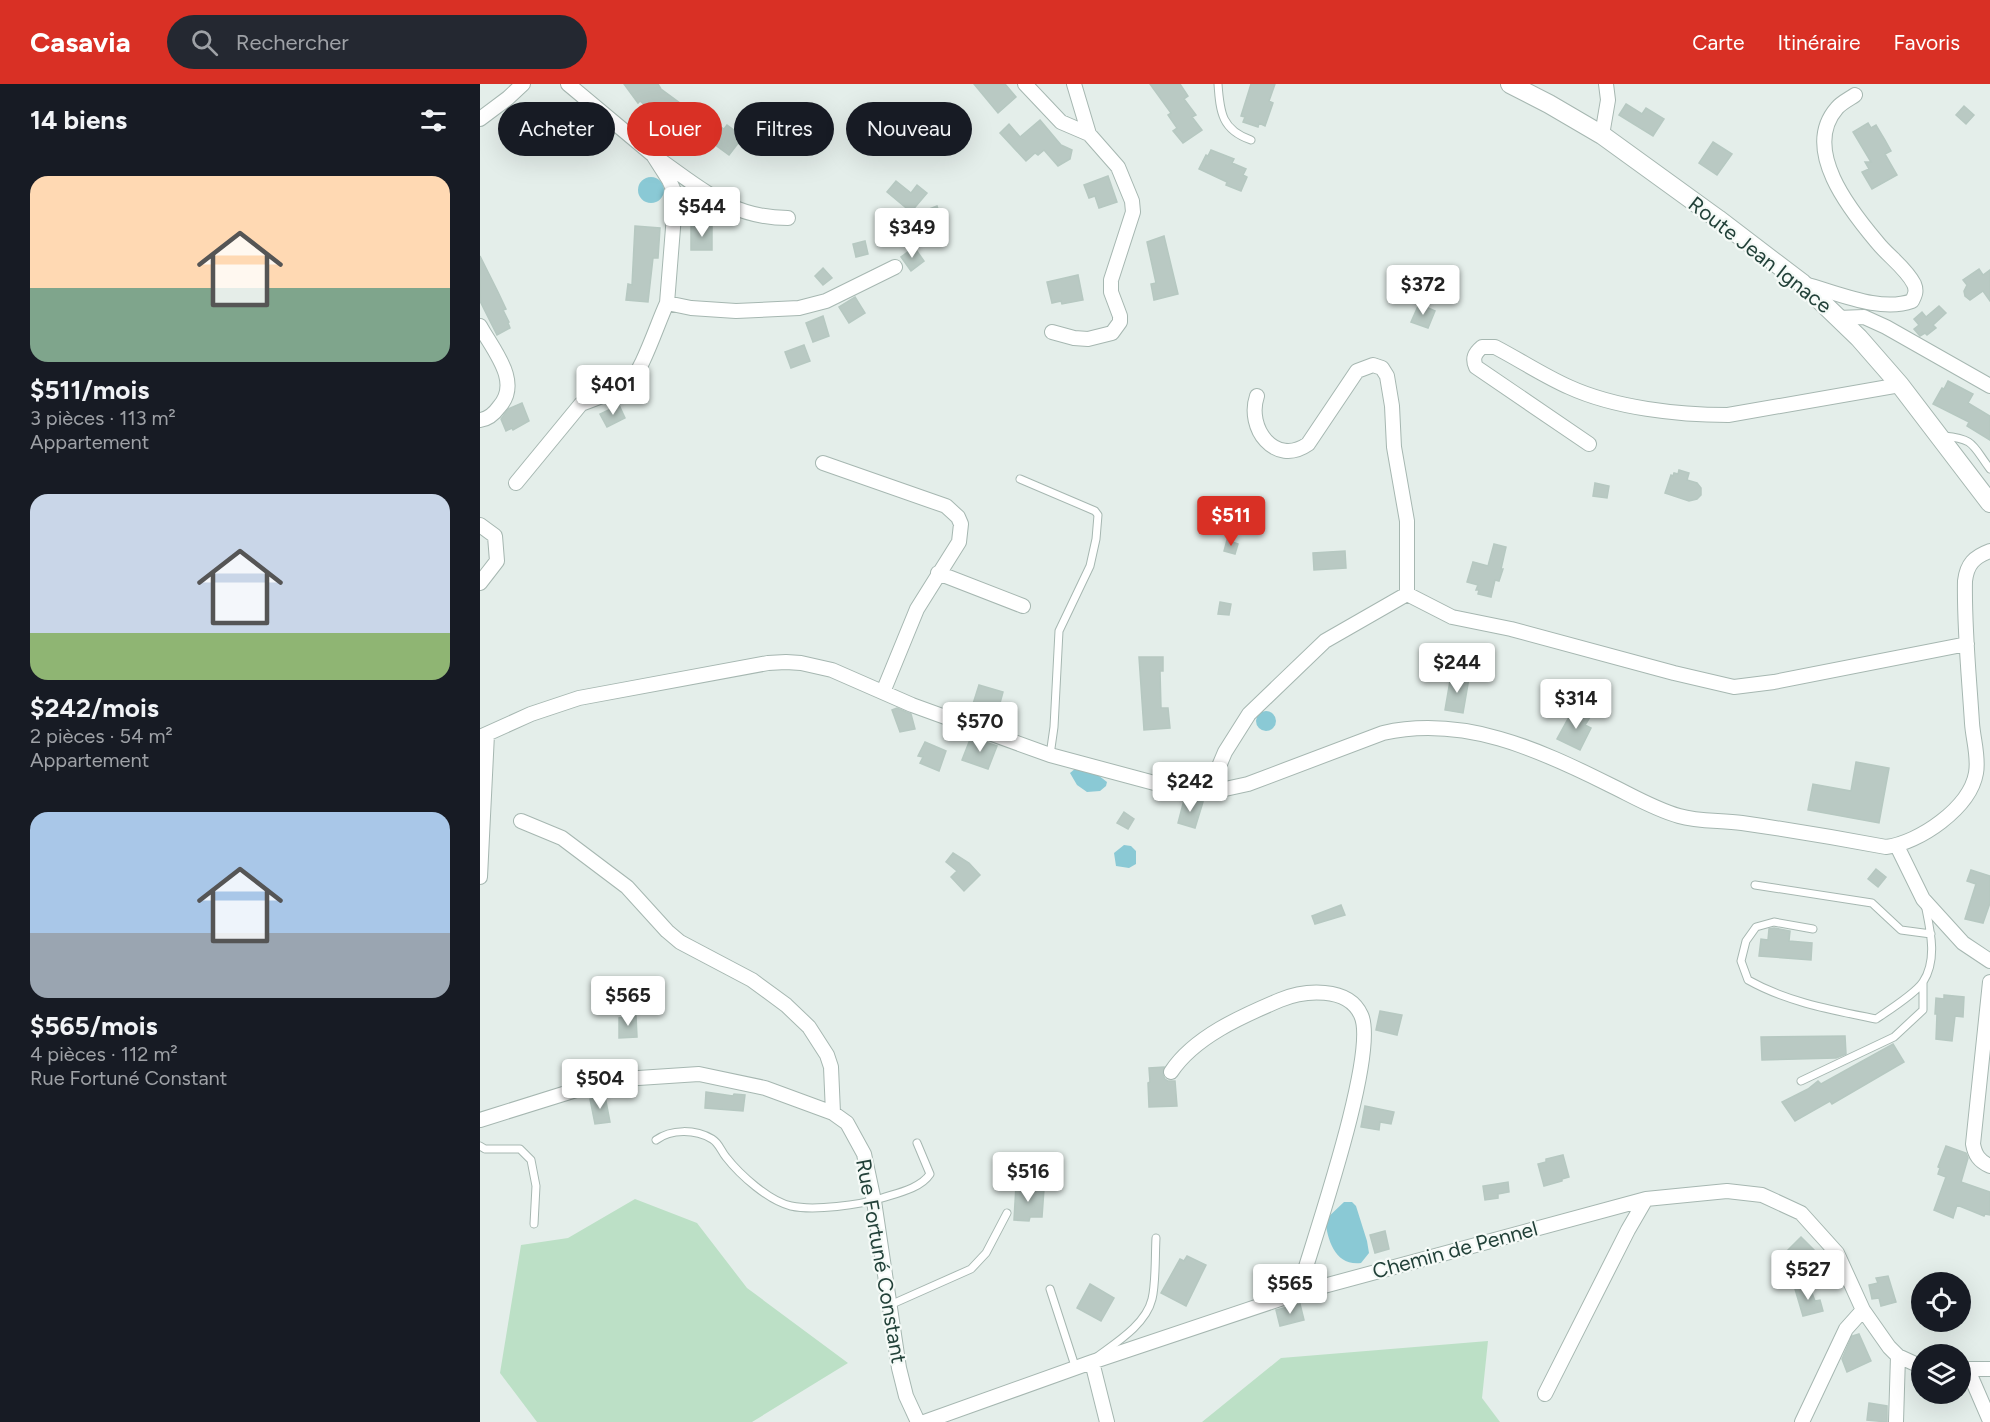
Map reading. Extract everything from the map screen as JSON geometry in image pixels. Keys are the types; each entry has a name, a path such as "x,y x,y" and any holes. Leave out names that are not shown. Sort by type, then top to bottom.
{"street":[{"path":"480,118 498,107 523,84"},
{"path":"568,84 627,133"},
{"path":"1025,84 1061,122 1089,134"},
{"path":"1052,332 1088,339 1112,333 1120,322 1111,292 1111,280 1132,212 1132,201 1118,167 1089,134 1074,84"},
{"name":"Route Jean Ignace","path":"1510,84 1602,135 1802,283 1900,385 1990,503"},
{"path":"1602,135 1608,100 1606,84"},
{"path":"1802,283 1886,306 1902,305 1912,301 1916,292 1913,284 1877,242 1841,193 1827,164 1823,142 1828,120 1838,107 1855,95"},
{"path":"654,156 726,205 748,214 788,218"},
{"path":"516,483 581,404 626,387 631,382 639,369 667,303 674,191 654,156"},
{"path":"667,303 690,308 736,311 799,308 826,301 895,267"},
{"path":"1838,318 1864,317 1990,386"},
{"path":"480,326 505,369 508,389 504,402 494,414 480,420"},
{"path":"1588,444 1476,367 1473,360 1475,353 1482,347 1495,347 1568,387 1596,397 1662,411 1702,415 1728,416 1900,385"},
{"path":"1257,396 1254,415 1260,435 1268,444 1284,450 1301,449 1308,444 1358,371 1373,365 1382,368 1387,376 1392,406 1394,447 1407,521 1407,594"},
{"path":"823,463 951,508 958,517 961,534 955,550 938,573 912,619 883,692"},
{"path":"480,525 495,536 497,561 480,583"},
{"path":"480,877 483,735 531,714 579,698 768,663 801,663 832,670 930,711 1050,754 1188,792 1233,788 1383,733 1404,728 1444,728 1467,730 1529,748 1681,817 1738,822 1886,847 1897,846 1915,839 1950,814 1967,797 1973,785 1976,760 1967,644 1966,570 1972,561 1990,551"},
{"path":"938,573 1023,606"},
{"path":"1407,594 1452,617 1511,629 1674,674 1734,687 1774,682 1967,644"},
{"path":"1216,791 1217,771 1225,752 1250,714 1325,641 1407,594"},
{"path":"521,821 562,838 627,887 667,932 680,942 752,980 809,1027 827,1055 831,1067 833,1113"},
{"path":"1897,846 1923,899 1963,942 1990,961"},
{"path":"1990,982 1987,1033 1973,1144 1974,1154 1980,1161 1990,1166"},
{"path":"1171,1072 1187,1051 1241,1016 1293,995 1316,992 1333,995 1352,1002 1362,1015 1365,1031 1364,1058 1355,1100 1298,1293"},
{"name":"Rue Fortuné Constant","path":"480,1120 608,1080 699,1074 765,1088 833,1113 846,1123 864,1154 874,1201 899,1368 906,1396 918,1422"},
{"name":"Chemin de Pennel","path":"924,1422 1298,1293 1646,1199 1728,1191 1762,1195 1801,1213 1837,1253 1863,1310 1889,1347 1898,1356 1911,1362"},
{"path":"1545,1394 1646,1199"},
{"path":"1802,1422 1846,1329 1863,1310"},
{"path":"1896,1422 1898,1356"},
{"path":"1084,1365 1107,1422"},
{"path":"1971,1369 1990,1369"},
{"path":"1971,1383 1990,1421"}],"lane":[{"path":"1218,84 1221,109 1227,126 1237,135 1251,140"},
{"path":"1938,435 1963,438 1969,441 1990,469"},
{"path":"1020,479 1095,511 1098,515 1090,566 1059,631 1054,727 1050,754"},
{"path":"1755,885 1872,903 1901,930 1931,934"},
{"path":"1801,1081 1894,1037 1923,1010 1923,982 1932,959 1931,934 1923,899"},
{"path":"1813,929 1774,922 1756,927 1746,941 1741,961 1748,980 1766,990 1822,1008 1876,1019 1923,982"},
{"path":"656,1140 666,1133 679,1131 712,1138 743,1176 768,1194 791,1206 832,1207 874,1201 926,1180 930,1174 917,1143"},
{"path":"480,1146 485,1149 520,1149 531,1160 536,1186 534,1224"},
{"path":"890,1305 971,1269 986,1252 1007,1213"},
{"path":"1050,1289 1084,1365 1131,1329 1144,1315 1152,1299 1156,1238"}],"green space":[{"path":"635,1199 697,1223 747,1288 848,1363 752,1422 537,1422 500,1373 521,1245 568,1238"},
{"path":"1488,1341 1482,1398 1500,1422 1202,1422 1281,1358"}],"water":[{"path":"651,177 660,181 664,190 660,199 651,203 642,199 638,190 642,181"},
{"path":"1266,711 1273,714 1276,721 1273,728 1266,731 1259,728 1256,721 1259,714"},
{"path":"1076,768 1094,772 1107,782 1106,786 1100,791 1087,792 1077,785 1070,773"},
{"path":"1124,845 1131,846 1136,851 1136,864 1129,868 1116,866 1114,853"},
{"path":"1344,1202 1352,1202 1356,1206 1367,1241 1369,1253 1361,1263 1352,1263 1339,1256 1328,1236 1325,1220"}],"building":[{"path":"624,84 658,84 661,89 679,102 640,101 637,102"},
{"path":"974,84 1005,84 1016,97 998,113"},
{"path":"1150,84 1180,84 1188,96 1184,99 1196,115 1192,117 1202,130 1183,143 1173,131 1177,128 1168,115 1171,113"},
{"path":"1251,84 1275,84 1269,101 1273,103 1265,126 1259,123 1258,127 1243,122 1245,117 1241,116"},
{"path":"1626,104 1642,114 1646,108 1664,119 1653,136 1619,115"},
{"path":"1964,106 1974,115 1966,124 1956,115"},
{"path":"1040,120 1061,145 1072,150 1070,159 1058,166 1044,150 1038,155 1035,153 1026,161 1000,133 1009,124 1020,137"},
{"path":"1868,123 1871,128 1876,125 1885,140 1891,151 1885,154 1897,175 1872,189 1862,172 1869,169 1865,162 1871,162 1853,132"},
{"path":"727,125 734,130 734,149 729,155 722,150 722,128 724,129"},
{"path":"1713,142 1732,154 1717,175 1699,163"},
{"path":"1211,150 1234,159 1232,163 1246,169 1243,175 1247,177 1241,191 1199,169"},
{"path":"1108,176 1117,202 1099,208 1095,196 1089,198 1084,185"},
{"path":"896,181 911,193 917,185 927,193 911,212 887,192"},
{"path":"937,206 942,221 929,225 924,211"},
{"path":"691,225 712,225 712,250 691,250"},
{"path":"635,226 660,228 658,258 653,258 648,302 626,300 628,284 632,285"},
{"path":"1164,236 1178,294 1154,300 1151,284 1156,283 1147,242"},
{"path":"865,241 868,254 856,257 853,244"},
{"path":"914,247 924,261 911,271 901,257"},
{"path":"480,256 506,309 503,310 509,322 510,328 497,335 480,301"},
{"path":"823,268 832,278 823,285 815,276"},
{"path":"1979,269 1983,275 1990,270 1990,301 1983,291 1970,300 1965,296 1964,291 1967,285 1963,280"},
{"path":"1078,275 1083,300 1062,304 1061,301 1052,303 1047,282"},
{"path":"855,297 865,313 849,323 839,307"},
{"path":"1419,304 1435,311 1428,328 1411,322"},
{"path":"1939,306 1946,313 1933,325 1936,328 1927,335 1925,333 1920,336 1914,329 1919,325 1914,319 1922,312 1926,317"},
{"path":"823,316 829,336 813,342 806,323"},
{"path":"804,345 810,361 791,368 785,352"},
{"path":"1948,381 1973,394 1968,403 1990,416 1990,440 1967,426 1969,422 1933,404"},
{"path":"522,403 529,421 513,430 512,428 506,431 501,419 508,409"},
{"path":"619,405 625,418 607,427 600,414"},
{"path":"1679,470 1689,473 1687,480 1697,483 1701,488 1701,495 1697,499 1689,501 1665,493 1671,475 1678,474"},
{"path":"1595,483 1609,486 1607,498 1593,496"},
{"path":"1227,540 1238,544 1235,554 1224,551"},
{"path":"1494,544 1506,547 1501,569 1503,569 1499,581 1495,580 1491,597 1478,594 1479,590 1476,590 1478,585 1467,582 1473,562 1488,566"},
{"path":"1345,551 1346,568 1314,570 1313,553"},
{"path":"1220,602 1231,604 1229,615 1218,614"},
{"path":"1139,657 1163,657 1163,671 1160,671 1161,708 1168,708 1170,728 1144,730"},
{"path":"1451,675 1469,678 1463,713 1445,710"},
{"path":"979,685 1003,692 997,714 972,707"},
{"path":"1579,707 1592,714 1585,725 1591,728 1580,750 1557,739 1569,717 1573,719"},
{"path":"897,708 911,714 915,729 900,732 892,710"},
{"path":"971,737 997,746 988,769 962,760"},
{"path":"925,742 946,751 939,771 920,763 923,757 918,756"},
{"path":"1856,762 1889,768 1879,823 1808,810 1813,784 1851,791"},
{"path":"1184,800 1203,802 1195,828 1178,823"},
{"path":"1124,812 1134,819 1128,829 1117,823"},
{"path":"953,853 969,863 980,875 964,891 951,877 957,871 946,862"},
{"path":"1876,869 1886,877 1878,887 1868,879"},
{"path":"1971,870 1990,876 1990,903 1983,923 1965,919 1976,884 1967,881"},
{"path":"1341,905 1345,915 1315,924 1312,916"},
{"path":"1769,929 1790,931 1789,941 1812,943 1811,960 1759,956 1761,939 1768,940"},
{"path":"1944,995 1964,997 1963,1017 1955,1016 1952,1041 1936,1039 1936,998 1944,999"},
{"path":"1380,1011 1402,1015 1397,1035 1376,1030"},
{"path":"636,1016 637,1037 619,1038 619,1018"},
{"path":"1845,1036 1846,1054 1836,1058 1762,1060 1761,1037"},
{"path":"1893,1044 1904,1062 1832,1104 1830,1101 1795,1121 1782,1102 1808,1089 1818,1081 1821,1084"},
{"path":"1164,1067 1165,1079 1175,1081 1177,1106 1149,1107 1149,1068"},
{"path":"706,1092 733,1096 734,1094 745,1095 743,1111 705,1108"},
{"path":"605,1096 610,1122 595,1124 590,1099"},
{"path":"1365,1106 1394,1112 1391,1124 1380,1122 1379,1130 1361,1127"},
{"path":"1946,1146 1966,1153 1968,1158 1961,1182 1990,1192 1990,1215 1985,1214 1984,1216 1957,1205 1953,1218 1934,1210 1946,1177 1938,1174 1940,1168 1938,1167"},
{"path":"1563,1155 1569,1177 1544,1186 1538,1164 1546,1162 1546,1159"},
{"path":"1508,1182 1509,1192 1498,1194 1498,1198 1485,1200 1483,1186"},
{"path":"1016,1185 1044,1189 1042,1217 1030,1217 1029,1221 1014,1220"},
{"path":"1385,1231 1389,1249 1375,1253 1370,1235"},
{"path":"1801,1237 1816,1252 1803,1265 1788,1250"},
{"path":"1187,1256 1206,1265 1186,1306 1161,1293 1180,1259 1184,1261"},
{"path":"1888,1276 1896,1302 1881,1306 1879,1298 1872,1299 1869,1285 1878,1283 1876,1278"},
{"path":"1090,1284 1114,1298 1101,1321 1077,1308"},
{"path":"1809,1285 1815,1301 1820,1300 1823,1311 1803,1316 1795,1289"},
{"path":"1300,1304 1304,1320 1280,1326 1276,1310"},
{"path":"1859,1334 1871,1361 1847,1372 1842,1359 1852,1336"},
{"path":"1869,1403 1887,1406 1887,1422 1867,1420"}]}
